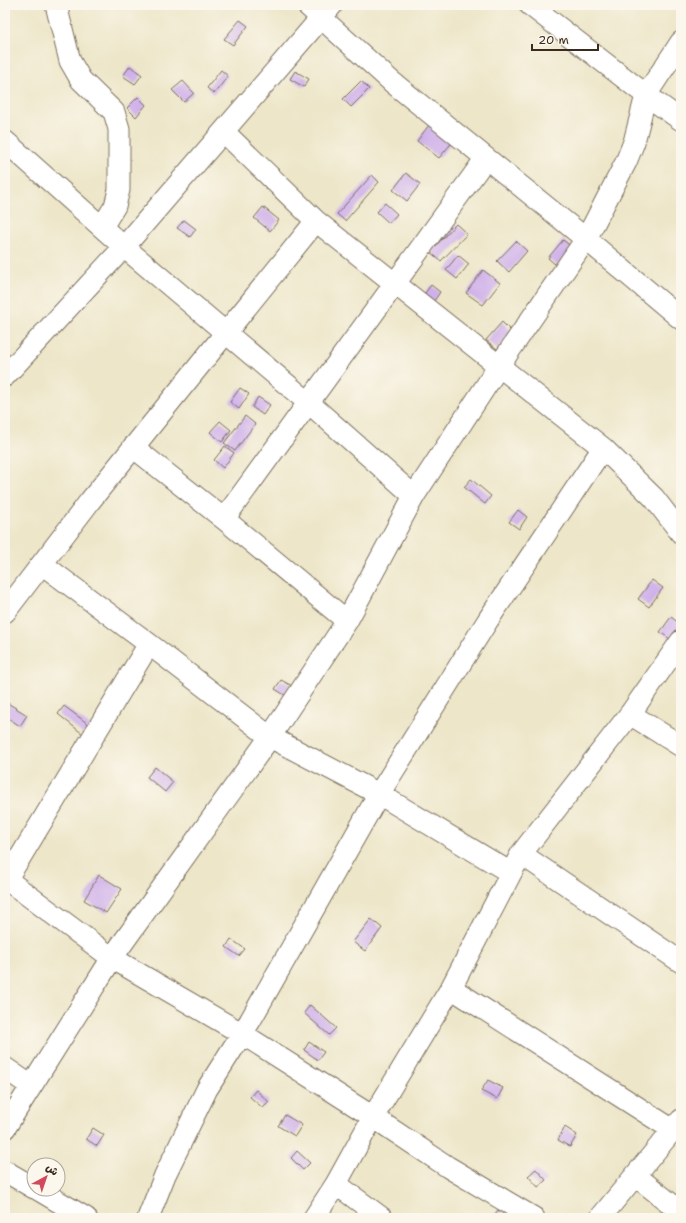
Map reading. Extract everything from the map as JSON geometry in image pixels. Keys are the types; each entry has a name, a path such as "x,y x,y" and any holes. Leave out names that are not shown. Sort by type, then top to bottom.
{"street":[{"path":"56,5 70,61 81,80 114,112 119,129 119,190 115,206 102,227"},
{"path":"530,5 646,95 681,120"},
{"path":"5,376 124,247 224,132 320,9 392,82 586,239 681,319"},
{"path":"5,1128 112,958 270,737 347,621 414,496 499,366 586,239 631,149 639,125 646,95 681,42"},
{"path":"224,132 316,221 603,448 654,498 681,533"},
{"path":"5,141 124,247 309,403 414,496"},
{"path":"224,519 486,158"},
{"path":"5,612 133,447 316,221"},
{"path":"133,447 224,519 347,621"},
{"path":"148,1218 165,1175 207,1089 250,1021 379,794 488,620 603,448"},
{"path":"42,564 270,737 379,794 511,874"},
{"path":"314,1218 336,1184 373,1117 451,988 522,854 630,714 681,641"},
{"path":"149,644 12,857 6,880 112,958 241,1033 373,1117 448,1167 534,1218"},
{"path":"630,714 681,746"},
{"path":"522,854 681,962"},
{"path":"451,988 677,1125 600,1218"},
{"path":"5,1068 31,1086"},
{"path":"5,1171 26,1183"},
{"path":"636,1176 681,1212"},
{"path":"336,1184 382,1218"},
{"path":"51,1197 86,1218"}],"building":[{"path":"240,20 248,26 233,45 224,39"},
{"path":"130,66 142,75 135,84 123,76"},
{"path":"221,70 228,76 214,94 207,88"},
{"path":"295,71 309,79 304,87 290,79"},
{"path":"183,81 194,93 184,102 172,90"},
{"path":"361,81 369,89 351,107 343,99"},
{"path":"138,97 146,105 136,117 127,108"},
{"path":"432,121 455,139 439,158 417,141"},
{"path":"406,173 420,184 407,201 393,190"},
{"path":"372,175 379,182 345,221 337,214"},
{"path":"385,203 397,214 389,223 377,212"},
{"path":"263,207 279,220 270,231 254,218"},
{"path":"184,220 196,229 190,237 177,228"},
{"path":"456,224 467,234 441,261 430,252"},
{"path":"563,240 573,248 557,266 548,258"},
{"path":"516,241 527,251 509,272 497,261"},
{"path":"458,255 469,264 457,279 446,270"},
{"path":"483,270 500,283 483,305 466,293"},
{"path":"431,285 440,292 432,304 422,297"},
{"path":"502,322 512,332 497,349 486,340"},
{"path":"240,388 249,394 239,409 230,402"},
{"path":"258,397 270,405 263,415 252,407"},
{"path":"245,416 255,424 235,451 224,443"},
{"path":"220,421 231,430 222,442 210,432"},
{"path":"225,446 234,453 223,468 214,460"},
{"path":"471,479 491,496 485,504 464,487"},
{"path":"518,510 527,517 519,529 509,522"},
{"path":"652,580 663,588 649,607 638,599"},
{"path":"671,617 680,624 670,639 660,632"},
{"path":"281,680 294,687 288,697 275,689"},
{"path":"6,702 27,715 20,726 5,716"},
{"path":"64,706 91,726 84,735 58,714"},
{"path":"155,767 173,782 165,792 147,777"},
{"path":"99,875 122,889 106,913 84,900"},
{"path":"371,919 382,928 365,951 353,942"},
{"path":"231,939 245,949 239,956 226,947"},
{"path":"310,1005 336,1028 329,1035 304,1013"},
{"path":"309,1042 324,1052 318,1060 304,1050"},
{"path":"488,1080 503,1088 497,1099 481,1091"},
{"path":"256,1090 269,1102 263,1108 250,1097"},
{"path":"285,1115 302,1125 295,1136 278,1126"},
{"path":"565,1127 577,1135 570,1147 558,1140"},
{"path":"93,1128 104,1135 97,1146 86,1139"},
{"path":"297,1151 310,1163 303,1170 291,1158"},
{"path":"536,1169 546,1180 538,1187 528,1176"},
{"path":"498,1210 508,1218 492,1218"}]}
